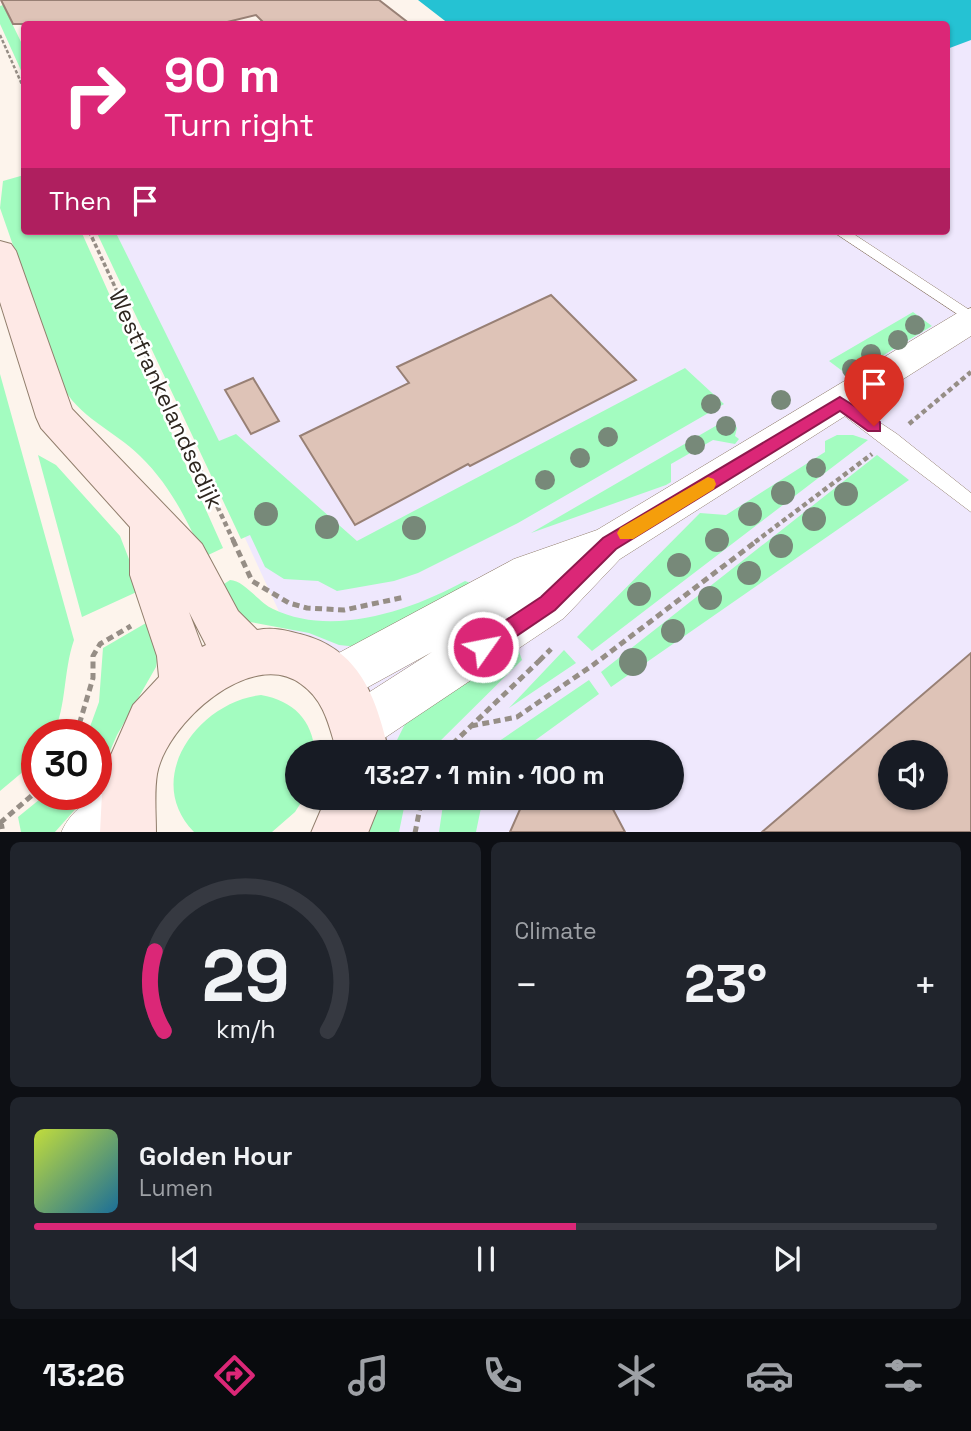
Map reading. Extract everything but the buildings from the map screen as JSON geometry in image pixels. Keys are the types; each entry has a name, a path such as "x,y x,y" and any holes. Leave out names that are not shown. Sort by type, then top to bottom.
{"street":[{"path":"0,251 55,417 186,558 221,627 246,653"},
{"path":"337,680 529,573 610,544 969,323"},
{"path":"151,522 153,575 181,656 184,683"},
{"path":"113,825 134,752 164,703 184,683 214,665 246,653 271,651 295,655 318,664 337,680 351,701 361,739 548,603 610,544"},
{"path":"340,832 350,810"}],"lane":[{"path":"845,235 969,323"},
{"path":"840,403 891,439 971,504"}],"path":[{"path":"0,36 21,82"},
{"path":"0,51 6,49"},
{"name":"Westfrankelandsedijk","path":"91,235 243,567"},
{"path":"471,726 517,717 593,665 891,439 971,372"},
{"path":"3,832 0,822 21,804"},
{"path":"415,832 420,810"}],"shaded area":[{"path":"971,34 971,832 380,832 370,810 684,810 684,740 338,740 105,235 950,235 950,42"}],"green space":[{"path":"3,5 21,42 21,70 0,24 0,6"},
{"path":"21,176 21,235 83,235 223,548 204,557 184,516 151,467 130,447 86,414 68,395 61,383 0,208 3,181"},
{"path":"98,235 117,235 219,441 236,434 357,541 685,368 724,404 518,523 418,573 394,581 337,591 318,581 284,579 265,567 250,535 241,539"},
{"path":"913,312 932,326 849,376 829,361"},
{"path":"0,374 74,640 59,719 21,719 21,773 0,791"},
{"path":"731,417 737,428 735,436 739,439 735,444 713,440 671,464 671,482 666,485 531,533"},
{"path":"837,435 853,435 868,440 592,651 577,637 700,513 726,515 825,452 825,441"},
{"path":"38,455 56,465 120,536 141,590 82,617"},
{"path":"877,455 909,480 611,687 601,672"},
{"path":"230,580 241,584 273,609 296,617 321,621 372,617 421,602 465,581 476,585 358,647 339,645 309,633 250,622 232,610 221,586"},
{"path":"146,623 158,656 156,667 112,746 112,719 93,719 99,702 103,648"},
{"path":"517,646 522,660 441,740 397,740 407,720"},
{"path":"564,650 576,663 509,708"},
{"path":"589,680 599,694 536,740 501,740"},
{"path":"261,695 283,702 299,714 310,730 313,740 285,740 285,810 296,810 272,832 194,832 179,811 174,789 176,767 184,746 198,727 217,712 238,701"},
{"path":"27,810 75,810 55,832 21,832 18,817"},
{"path":"377,810 404,810 399,832 369,832"},
{"path":"442,810 481,810 476,832 439,832"}],"water":[{"path":"418,0 971,0 971,40 950,48 950,21 445,21"}],"slow traffic":[{"path":"626,533 708,484"}],"route":[{"path":"483,647 548,603 610,544 840,403 874,426"}]}
